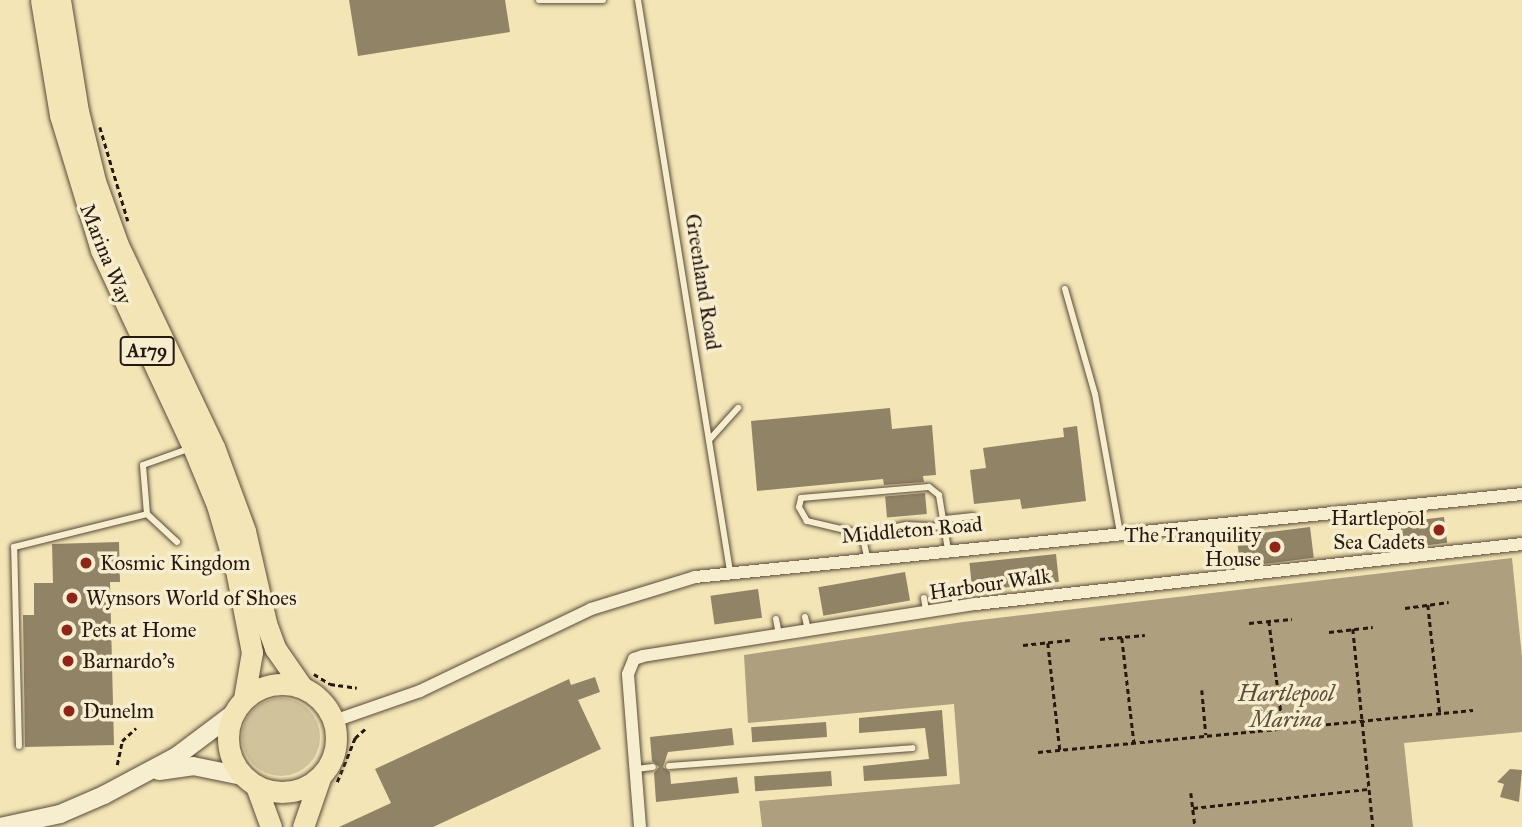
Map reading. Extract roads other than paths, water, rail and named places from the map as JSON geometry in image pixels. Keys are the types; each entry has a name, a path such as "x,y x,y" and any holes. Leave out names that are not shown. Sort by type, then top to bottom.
{"highway":[{"name":"Marina Way","path":"41,0 60,115 101,250 193,447 217,505 248,620 252,668 239,706"},
{"name":"Marina Way","path":"60,0 78,111 95,181 123,256 214,447 245,531 275,648 302,687"},
{"path":"239,706 271,685 302,687"},
{"name":"A179","path":"302,687 316,695 334,721"},
{"name":"A179","path":"239,706 228,746 249,781 271,827"},
{"path":"303,827 328,781 335,752 334,721"},
{"path":"249,781 289,793 328,781"}],"main road":[{"path":"44,827 60,814 145,774 239,706"},
{"path":"145,774 193,766 249,781"},
{"path":"9,824 60,814"}],"street":[{"name":"Middleton Road","path":"334,721 420,691 591,609 639,592 730,571 1522,494"},
{"name":"Harbour Walk","path":"640,827 628,674 634,659 779,634 806,623 1522,544"}],"lane":[{"path":"539,0 603,0"},
{"name":"Greenland Road","path":"638,0 730,571"},
{"path":"1065,289 1095,394 1119,533"},
{"path":"710,439 738,408"},
{"path":"177,542 147,514 143,465 193,447"},
{"path":"946,527 906,525 862,534 807,521 799,507 801,499 929,487 939,495 945,519 946,527 948,550"},
{"path":"19,746 14,547 147,514"},
{"path":"945,519 973,516"},
{"path":"862,534 867,557"},
{"path":"954,593 956,607"},
{"path":"924,597 926,611"},
{"path":"776,620 779,634"},
{"path":"669,766 912,748"},
{"path":"636,769 653,767"}],"water":[{"name":"Hartlepool Marina","path":"1512,558 1522,657 1522,732 1404,743 1413,827 762,827 759,801 960,784 954,704 748,723 744,655 963,622"}],"place":[{"name":"Hartlepool Sea Cadets","path":"1439,530"},
{"name":"The Tranquility House","path":"1275,547"},
{"name":"Kosmic Kingdom","path":"86,563"},
{"name":"Wynsors World of Shoes","path":"72,598"},
{"name":"Pets at Home","path":"67,630"},
{"name":"Barnardo's","path":"68,661"},
{"name":"Dunelm","path":"69,711"}]}
